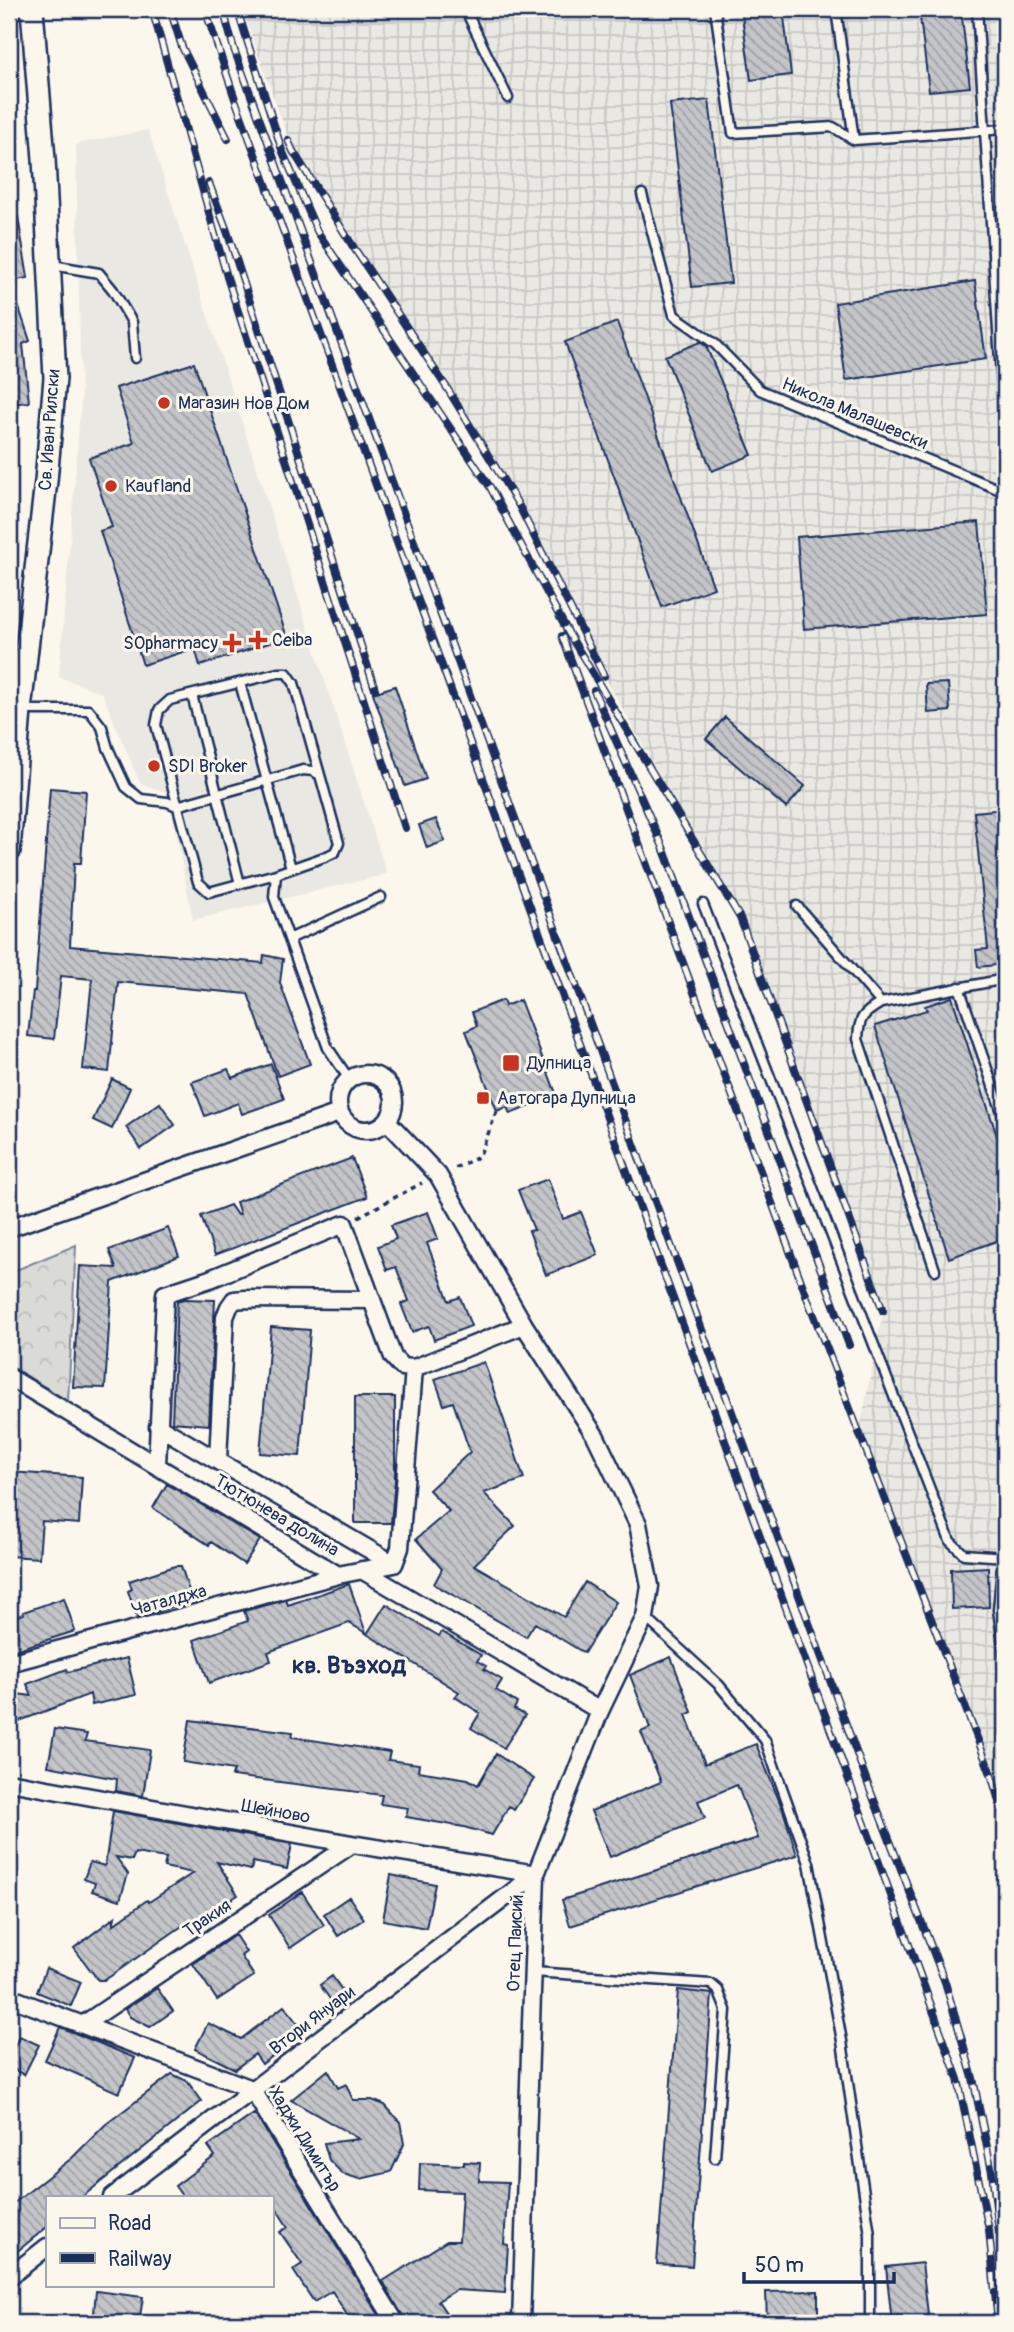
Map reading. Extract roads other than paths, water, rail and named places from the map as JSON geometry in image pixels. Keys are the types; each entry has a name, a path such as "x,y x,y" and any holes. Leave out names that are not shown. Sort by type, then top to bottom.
{"street":[{"name":"Св. Иван Рилски","path":"9,851 20,710 55,378 44,159 32,9"},
{"path":"367,1073 384,1079 394,1095 392,1114 387,1121 379,1127 361,1130 344,1121 337,1104 338,1094 349,1079 357,1074 367,1073"},
{"path":"9,1228 340,1113"},
{"path":"157,1465 165,1294 210,1279 344,1224 393,1357 402,1367 414,1368 524,1325 438,1175 387,1121"},
{"path":"218,1460 225,1317 234,1300 372,1300"},
{"name":"Отец Паисий","path":"522,2323 536,1874 600,1712 645,1617 650,1586 638,1524 632,1511 596,1437 524,1325"},
{"path":"158,1426 394,1564 400,1548 414,1368"},
{"name":"Тютюнева долина","path":"9,1377 338,1575 394,1564"},
{"path":"362,1570 600,1712"},
{"name":"Чаталджа","path":"9,1663 338,1575"},
{"name":"Шейново","path":"9,1782 536,1874"},
{"name":"Тракия","path":"84,2024 352,1844"},
{"name":"Втори Януари","path":"113,2196 536,1874"},
{"name":"Хаджи Димитър","path":"9,1997 252,2089 396,2323"},
{"path":"9,2277 46,2248"}],"lane":[{"path":"465,9 508,98"},
{"path":"715,9 733,133 833,127 854,139 1005,128"},
{"path":"836,9 854,139"},
{"path":"977,9 1005,437"},
{"name":"Никола Малашевски","path":"642,194 674,315 715,344 760,390 1005,492"},
{"path":"49,264 99,273 113,290 132,322 135,358"},
{"path":"287,673 294,683 339,844 335,852 276,874 209,892 198,882 156,725 159,710 170,701 192,695 287,673"},
{"path":"240,683 291,868"},
{"path":"192,695 240,884"},
{"path":"20,710 89,710 102,727 108,748 126,787 141,799 177,806 303,770 320,775"},
{"path":"276,874 274,897 328,1048 349,1079"},
{"path":"289,939 381,897"},
{"path":"703,904 950,1541 964,1554 1004,1557 998,1609 1005,1658"},
{"path":"797,906 881,1003"},
{"path":"935,1270 858,1039 859,1021 867,1011 881,1003 1005,979"},
{"path":"959,987 1005,1121"},
{"path":"645,1617 719,1685 765,1740 809,1863 842,2041 870,2235 870,2323"},
{"path":"533,1972 711,1984 718,1990 726,2010 715,2158"}],"railway":[{"path":"152,9 227,277 405,828"},
{"path":"170,9 182,47 228,139"},
{"path":"205,9 235,99 958,2079 989,2230 998,2323"},
{"path":"223,9 234,49 869,1787 945,1982 973,2078 992,2172 999,2233"},
{"path":"237,9 282,150 317,231 490,487 569,634 740,918 883,1311"},
{"path":"288,140 518,504 604,676"},
{"path":"209,183 227,231 375,689"},
{"path":"562,636 808,1300 991,1774 1005,1821"},
{"path":"594,691 663,847 849,1345"}],"place":[{"name":"Магазин Нов Дом","path":"164,403"},
{"name":"Kaufland","path":"111,486"},
{"name":"Ceiba","path":"258,640"},
{"name":"SOpharmacy","path":"232,643"},
{"name":"SDI Broker","path":"154,766"},
{"name":"Дупница","path":"511,1063"},
{"name":"Автогара Дупница","path":"483,1098"}],"district":[{"name":"кв. Възход","path":"349,1665"}]}
